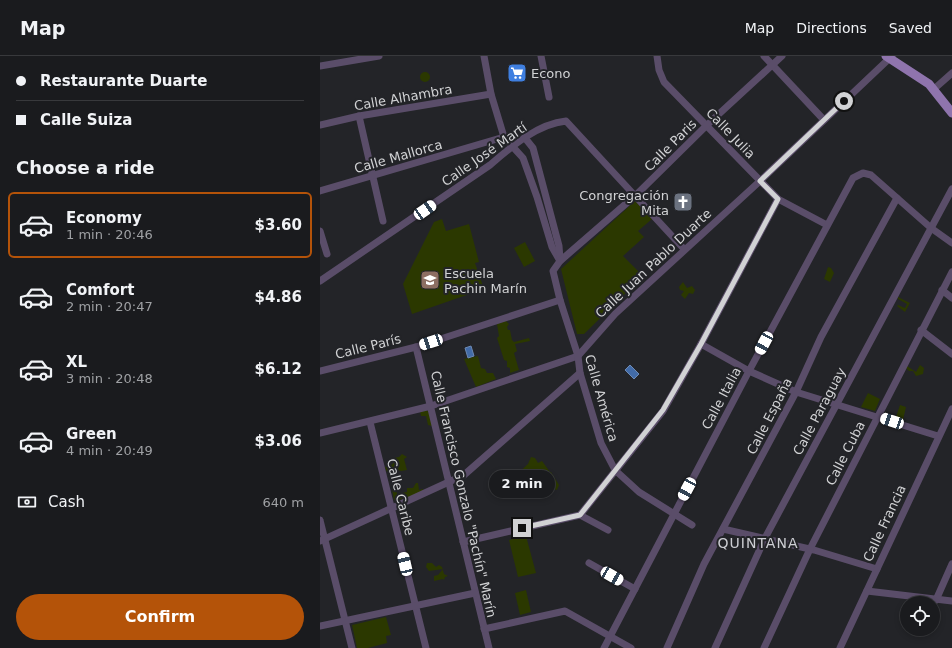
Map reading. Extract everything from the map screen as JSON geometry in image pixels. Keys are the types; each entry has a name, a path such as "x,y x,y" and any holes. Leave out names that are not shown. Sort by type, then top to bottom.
{"main road":[{"path":"889,57 918,75 934,89 952,113"}],"street":[{"path":"320,66 379,56"},
{"path":"484,56 491,94 504,137 523,158 552,246 560,261"},
{"path":"541,56 549,97"},
{"name":"Calle Julia","path":"657,56 659,70 664,82 708,125 778,199 827,225"},
{"path":"764,56 824,120"},
{"path":"708,125 782,56"},
{"name":"Calle Juan Pablo Duarte","path":"320,433 431,406 578,356 615,314 684,249 760,181 889,57"},
{"path":"934,89 949,75 952,65"},
{"name":"Calle Alhambra","path":"320,125 359,116 491,94"},
{"path":"359,116 374,176 383,221"},
{"name":"Calle José Martí","path":"320,281 490,165 512,146 543,128 566,121 636,195"},
{"name":"Calle Paris","path":"560,261 636,195 708,125"},
{"name":"Calle Mallorca","path":"320,191 504,137"},
{"name":"Calle América","path":"525,138 534,148 560,246 560,261 553,272 560,300 578,356 580,374 601,443 615,470 639,492 692,525"},
{"name":"Calle Italia","path":"604,648 749,371 853,178 864,173 871,175 897,198"},
{"name":"Calle Paraguay","path":"714,648 765,538 952,189"},
{"path":"636,195 684,249"},
{"path":"897,198 931,228 952,243"},
{"name":"Calle España","path":"667,648 704,564 796,392 821,337 897,198"},
{"path":"463,542 580,515 663,410 701,344 778,199"},
{"path":"320,231 327,254"},
{"name":"Calle Cuba","path":"764,648 810,549 952,272"},
{"path":"942,290 952,298"},
{"name":"Calle París","path":"320,371 416,346 560,300"},
{"path":"921,330 952,354"},
{"path":"701,344 749,371 796,392 938,436"},
{"name":"Calle Francisco Gonzalo \"Pachín\" Marín","path":"416,346 450,483 488,648"},
{"path":"322,540 450,483 473,469 580,374"},
{"name":"Calle Francia","path":"840,648 938,436 952,409"},
{"name":"Calle Caribe","path":"370,422 414,605 426,648"},
{"path":"580,515 608,530"},
{"path":"320,520 322,540 346,620 352,648"},
{"path":"723,529 810,549 877,569"},
{"path":"589,563 635,590"},
{"path":"938,596 952,564"},
{"path":"867,591 905,596"},
{"path":"320,626 475,593"},
{"path":"940,600 952,601"},
{"path":"484,629 562,610 631,648"}],"green space":[{"path":"425,72 430,77 425,82 420,77"},
{"path":"635,201 652,219 638,231 644,237 623,256 643,276 584,334 577,334 561,269"},
{"path":"442,219 446,231 469,224 479,262 475,263 484,289 412,314 403,284 434,222"},
{"path":"525,242 535,261 524,267 514,248"},
{"path":"828,267 831,268 834,273 830,282 824,279"},
{"path":"683,282 687,288 692,286 695,290 693,294 689,293 685,299 681,295 684,291 680,290 679,287"},
{"path":"898,297 910,303 905,312 897,306 898,305 905,308 907,304 898,299"},
{"path":"506,321 509,324 507,327 508,330 510,330 512,340 514,342 529,338 530,341 515,344 517,351 514,353 519,370 510,373 510,368 507,367 507,361 504,360 497,338 499,336 497,324"},
{"path":"478,356 481,368 485,369 487,373 493,373 496,379 476,387 464,359"},
{"path":"920,365 924,368 923,374 916,376 913,371 909,371 906,368 907,366 916,372"},
{"path":"868,393 880,399 875,411 861,407"},
{"path":"900,405 906,407 903,420 896,417"},
{"path":"426,410 429,412 432,426 428,425 426,416 421,416 420,411"},
{"path":"402,454 407,457 404,459 407,470 401,471 391,468 387,472 385,467 393,464 394,458 399,457"},
{"path":"531,457 535,458 538,463 542,461 551,472 559,485 557,490 549,488 542,496 540,496 533,488 532,483 515,484 514,477 528,464"},
{"path":"416,483 418,483 419,490 423,489 423,491 408,498 405,497 397,501 394,500 392,488 395,487 397,494 407,492 407,488 413,488"},
{"path":"526,536 536,573 518,577 509,540"},
{"path":"427,563 432,563 436,567 439,565 443,569 429,571 426,567"},
{"path":"443,569 444,574 448,576 445,577 444,580 434,581 434,576 438,575"},
{"path":"526,590 531,612 520,615 515,593"},
{"path":"386,617 391,635 386,636 387,643 368,648 357,648 352,625"}],"water":[{"path":"471,346 474,356 468,358 465,348"},
{"path":"630,365 639,374 634,379 625,370"}],"place":[{"name":"Econo","path":"517,73"},
{"name":"Congregación Mita","path":"683,202"},
{"name":"Escuela Pachin Marín","path":"430,280"}],"district":[{"name":"QUINTANA","path":"758,543"}],"route":[{"path":"522,528 580,515 663,410 701,344 778,199 760,181 844,101"}]}
